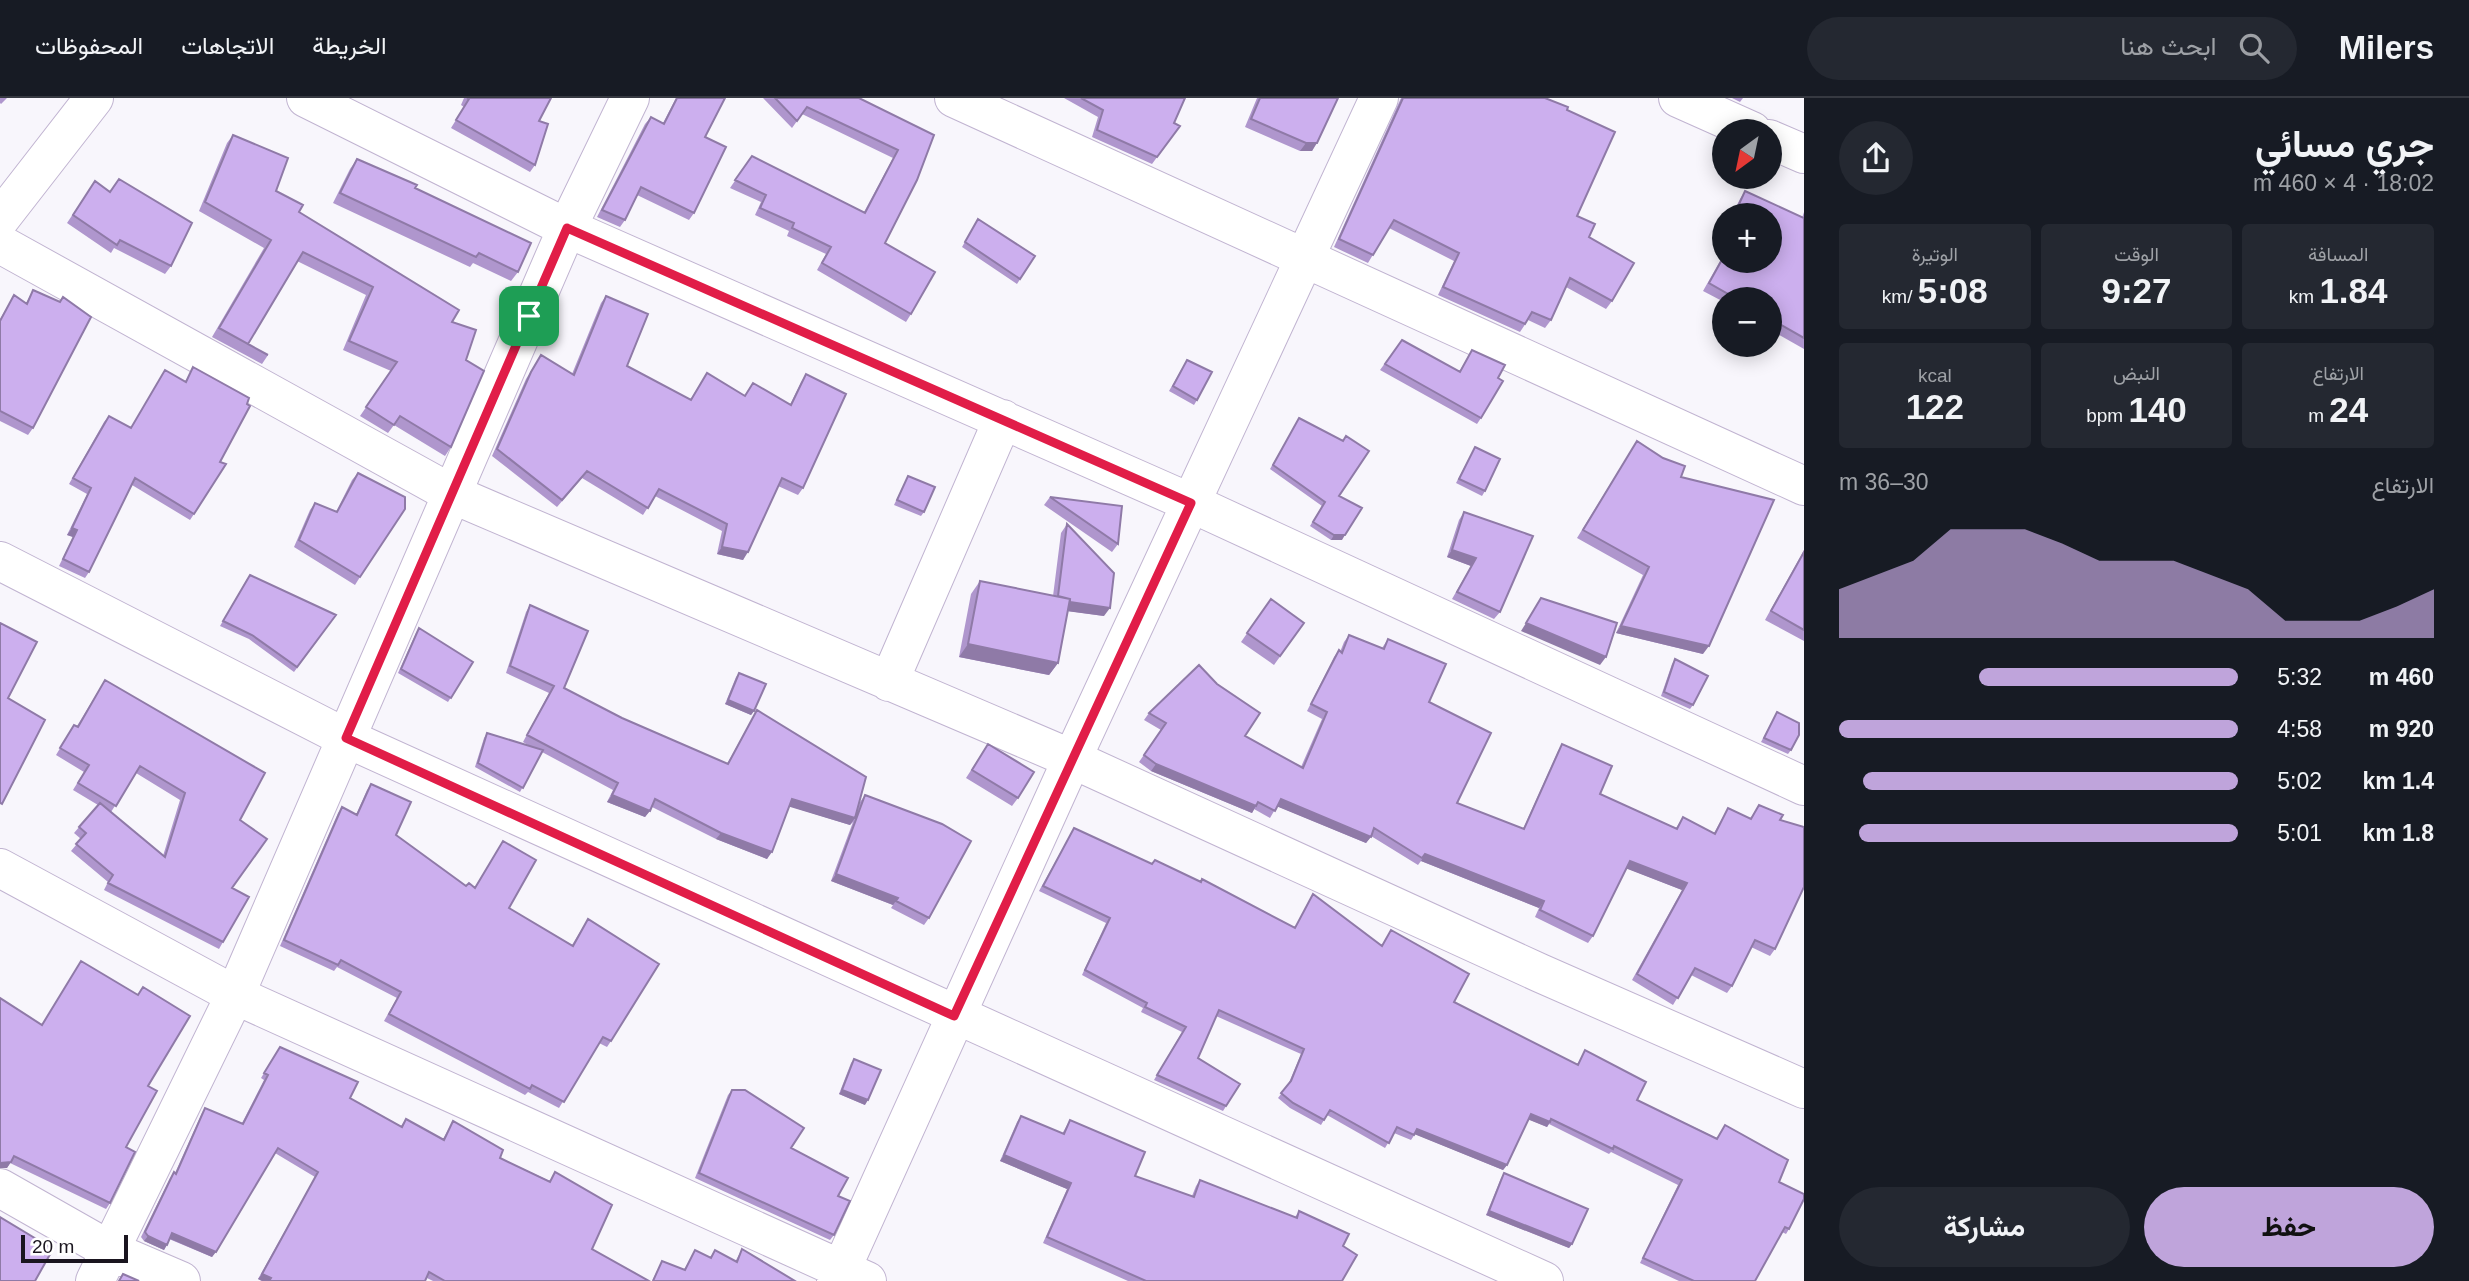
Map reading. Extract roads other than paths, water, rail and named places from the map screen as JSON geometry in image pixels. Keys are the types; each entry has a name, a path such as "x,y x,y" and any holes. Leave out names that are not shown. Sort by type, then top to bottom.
{"street":[{"path":"0,219 94,98"},
{"path":"306,98 567,228 1191,503 1804,786"},
{"path":"103,1266 235,995 567,228 630,98"},
{"path":"954,98 1804,486"},
{"path":"0,868 235,995 848,1277 954,1016 1379,98"},
{"path":"1678,98 1725,119"},
{"path":"1782,145 1804,154"},
{"path":"0,244 452,494 1072,759 1541,973 1804,1089"},
{"path":"889,682 1003,419"},
{"path":"0,561 346,738 954,1016 1544,1281"},
{"path":"0,1188 103,1266 181,1281"}]}
